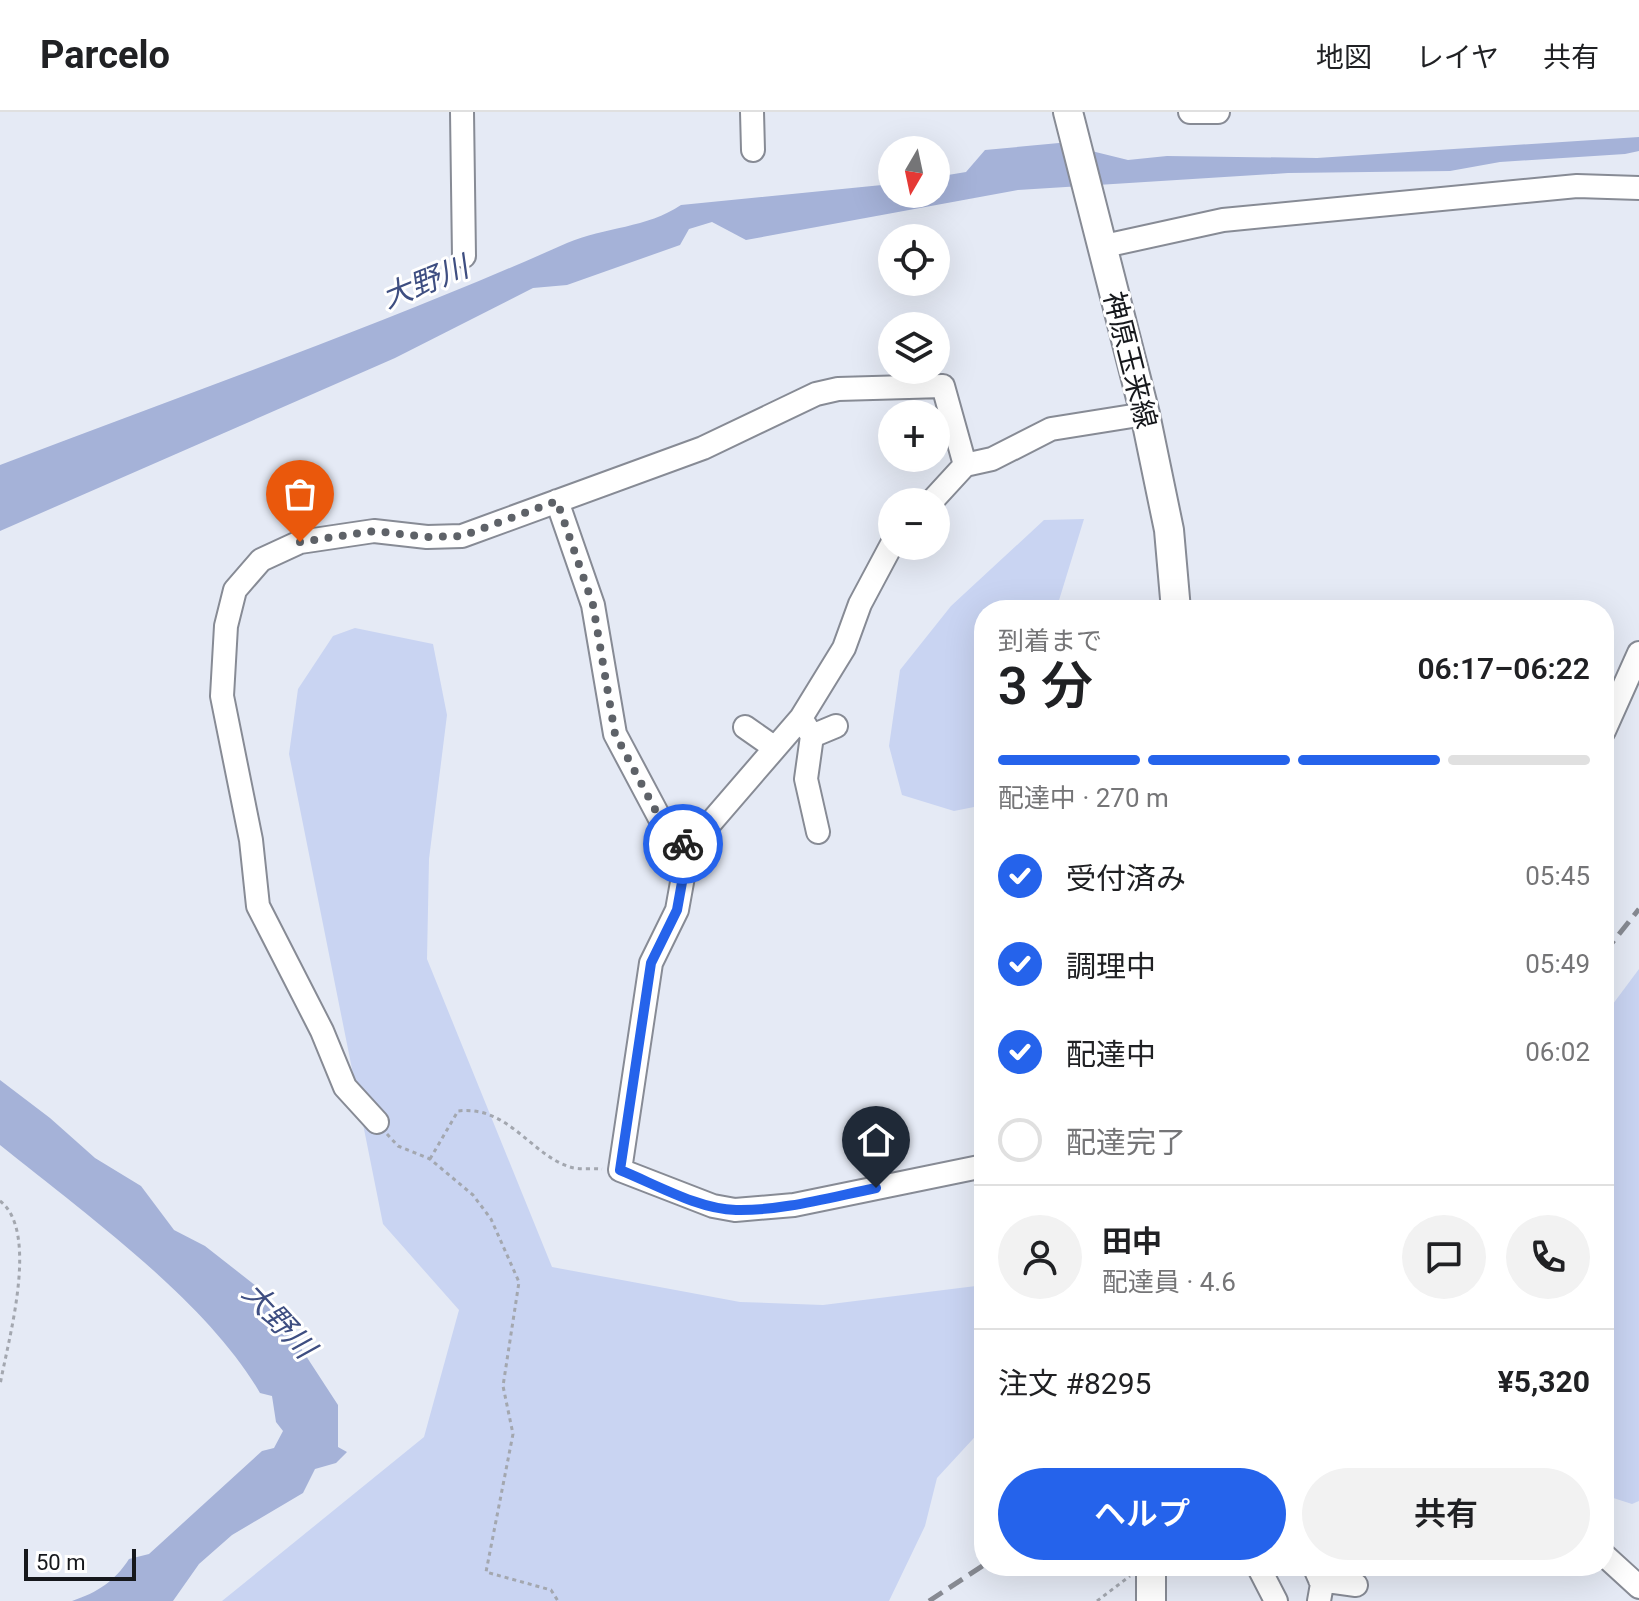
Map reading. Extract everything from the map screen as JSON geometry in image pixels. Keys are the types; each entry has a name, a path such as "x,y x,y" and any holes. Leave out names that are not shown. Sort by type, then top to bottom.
{"main road":[{"name":"神原玉来線","path":"1069,114 1145,414 1169,530 1175,600"},
{"path":"1143,1576 1151,1601"}],"street":[{"path":"462,112 464,256"},
{"path":"752,112 753,150"},
{"path":"1190,112 1218,112"},
{"path":"1097,234 1577,186 1639,188"},
{"path":"377,1122 345,1087 322,1031 258,906 251,840 222,696 226,626 235,590 261,560 300,542 374,531 427,537 462,536 703,448 816,394 838,389 943,386 965,465"},
{"path":"944,488 965,465 992,459 1051,429 1145,414"},
{"path":"557,501 593,605 615,734 666,830 688,849"},
{"path":"818,832 806,779 806,727 844,648 860,604 883,560"},
{"path":"1614,709 1639,653"},
{"path":"836,726 806,727 775,748 688,849 677,910 651,963 620,1170 713,1206 735,1210 794,1205 974,1168"},
{"path":"745,727 775,748"},
{"path":"1614,1564 1639,1587"},
{"path":"1263,1576 1276,1601"},
{"path":"1322,1586 1356,1585"}],"path":[{"path":"430,1159 458,1111 473,1109 496,1117 569,1167 620,1170"},
{"path":"377,1122 398,1146 430,1159 473,1195 491,1219 519,1282 503,1386 513,1434 486,1572 551,1590 558,1601"},
{"path":"0,1201 11,1209 20,1234 16,1299 0,1385"},
{"path":"1097,1601 1132,1576"}],"shaded area":[{"path":"1084,519 1059,600 974,600 974,807 954,811 902,795 889,746 900,670 951,606 1044,520"},
{"path":"355,628 433,644 447,715 429,859 427,959 552,1267 740,1302 823,1305 974,1286 974,1438 937,1478 925,1526 889,1601 222,1601 424,1437 459,1310 383,1224 289,754 298,689 333,636"},
{"path":"1639,969 1639,1501 1632,1504 1614,1498 1614,1003"}],"water":[{"path":"1639,137 1639,151 1625,154 1500,162 1450,171 1288,173 1018,190 950,202 950,175 966,172 985,150 1059,143 1128,160 1167,156 1317,158"},
{"path":"878,185 878,208 920,208 746,240 712,222 689,229 680,245 567,285 533,288 395,358 0,531 0,465 356,330 567,243 640,223 681,205"},
{"name":"大野川","path":"0,1080 95,1158 141,1186 174,1230 205,1246 265,1293 338,1405 338,1447 347,1452 336,1463 315,1469 303,1493 232,1535 199,1564 173,1601 72,1601 105,1585 129,1559 149,1554 262,1451 274,1448 283,1431 276,1422 272,1396 260,1393 237,1358 176,1292 105,1229 0,1145"}],"railway":[{"path":"1614,940 1639,909"},
{"path":"929,1601 974,1572"}],"way so far":[{"path":"300,542 374,531 427,537 462,536 557,501 593,605 615,734 666,830 683,844"}],"route":[{"path":"683,844 688,849 677,910 651,963 643,1004 620,1170 713,1206 735,1210 794,1205 876,1188"}]}
